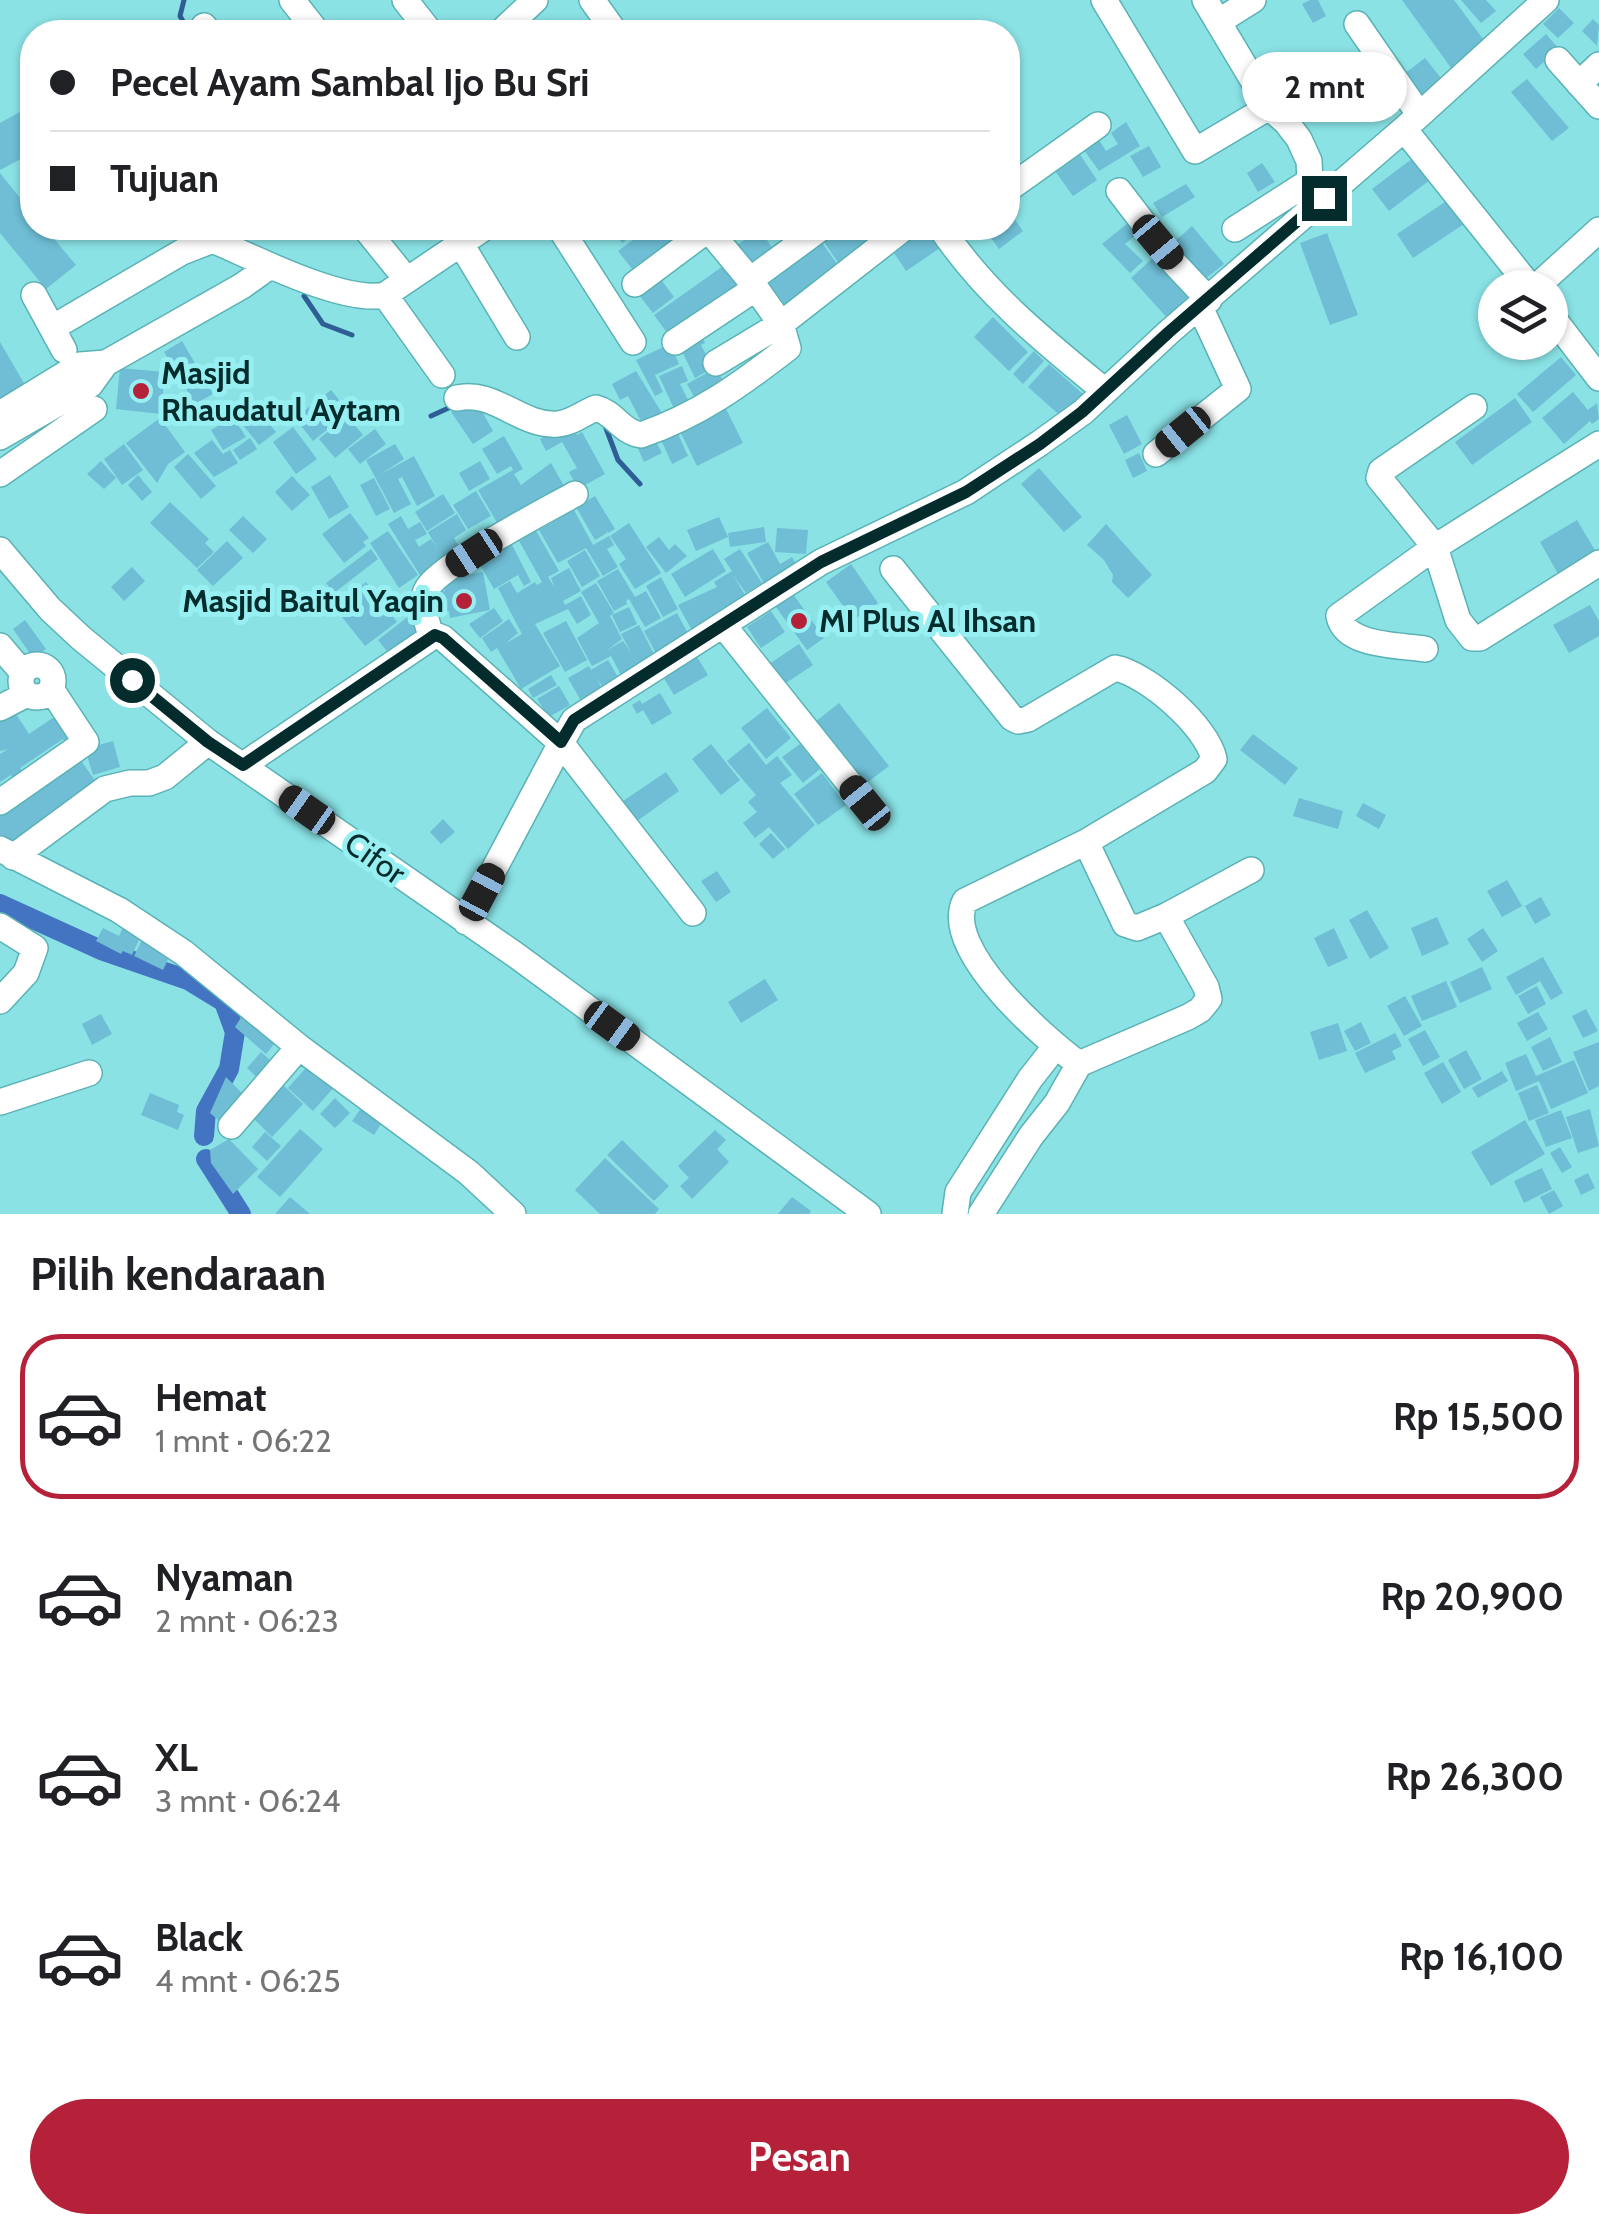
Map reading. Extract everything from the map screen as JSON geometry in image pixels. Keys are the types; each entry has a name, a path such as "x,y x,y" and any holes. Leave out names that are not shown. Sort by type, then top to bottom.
{"street":[{"path":"292,0 308,20"},
{"path":"405,0 421,20"},
{"path":"514,20 535,0"},
{"path":"1104,0 1195,151 1269,107"},
{"path":"1252,0 1212,11 1269,107 1299,140 1317,189"},
{"path":"1235,229 1317,189 1412,122 1528,6"},
{"path":"1357,24 1412,122 1520,270"},
{"path":"1558,60 1599,106"},
{"path":"1579,84 1599,64"},
{"path":"1020,180 1098,125"},
{"path":"466,922 574,720 821,562 966,492 1040,444 1205,304 1317,189"},
{"path":"1119,192 1205,304 1238,389 1156,454"},
{"path":"1553,270 1599,230"},
{"path":"34,295 58,339 201,240"},
{"path":"222,240 270,266 366,299 385,295 463,240"},
{"path":"375,240 407,280"},
{"path":"474,240 517,337"},
{"path":"568,240 633,342"},
{"path":"635,284 692,240"},
{"path":"458,398 490,400 546,424 565,422 596,408 611,414 625,430 642,435 709,406 788,348 781,324 718,240"},
{"path":"674,342 806,240"},
{"path":"716,363 781,324 889,240"},
{"path":"953,240 982,282 1017,318 1105,391"},
{"path":"0,437 80,365 106,363 270,266"},
{"path":"385,295 442,375"},
{"path":"1568,338 1599,378"},
{"path":"0,414 38,404"},
{"path":"1474,407 1381,472 1378,478 1435,547 1458,620 1472,638 1480,638 1599,563"},
{"path":"0,474 94,409"},
{"path":"1426,649 1366,640 1347,630 1339,616 1435,547 1599,444"},
{"path":"431,636 423,610 426,589 436,578 574,494"},
{"name":"Cifor","path":"0,550 50,610 208,742 466,922 868,1214"},
{"path":"894,568 1012,718 1028,719 1114,668 1130,670 1168,698 1211,746 1214,759 1205,772 1086,842 966,901 960,911 970,948 987,978 1055,1047 1079,1064"},
{"path":"722,626 865,803"},
{"path":"243,765 431,636 443,638 561,742 693,912"},
{"path":"34,683 81,638"},
{"path":"0,646 86,742 0,802"},
{"path":"6,853 105,789 165,777 208,742"},
{"path":"1086,842 1126,924 1136,928 1251,870"},
{"path":"6,853 150,929 219,979 299,1047 469,1173 512,1214"},
{"path":"981,1214 1021,1150 1066,1090 1079,1064 1188,1018 1206,1005 1206,987 1166,916"},
{"path":"0,926 36,948 26,973 0,1000"},
{"path":"231,1126 299,1047"},
{"path":"956,1214 958,1192 1055,1047"},
{"path":"0,1102 89,1073"}],"building":[{"path":"1318,0 1326,16 1313,23 1302,4"},
{"path":"1402,0 1454,0 1489,47 1454,72"},
{"path":"1461,0 1486,0 1496,11 1481,23"},
{"path":"1559,8 1574,23 1558,38 1543,24"},
{"path":"1593,19 1599,25 1597,46 1582,31"},
{"path":"1546,34 1559,49 1536,69 1523,54"},
{"path":"1425,58 1448,87 1422,107 1399,78"},
{"path":"1527,79 1569,128 1552,141 1511,92"},
{"path":"20,112 20,159 0,170 0,123"},
{"path":"1126,122 1140,146 1099,171 1084,150 1099,140 1106,151 1118,144 1111,133"},
{"path":"1149,146 1161,167 1143,177 1130,156"},
{"path":"1075,147 1097,180 1073,196 1050,164"},
{"path":"1413,158 1430,180 1389,211 1372,189"},
{"path":"1262,163 1275,182 1258,192 1247,173"},
{"path":"0,173 20,198 20,240 55,240 76,265 46,289 0,233"},
{"path":"1186,184 1195,197 1162,217 1153,203"},
{"path":"1451,198 1467,222 1413,258 1397,234"},
{"path":"1134,218 1143,229 1125,244 1143,261 1130,273 1102,244"},
{"path":"1192,226 1224,264 1205,279 1174,242"},
{"path":"1327,233 1358,315 1330,325 1300,243"},
{"path":"633,240 680,243 637,275 618,251"},
{"path":"744,240 767,240 774,251 748,269 733,248"},
{"path":"812,240 820,240 840,268 780,313 757,281"},
{"path":"823,240 880,240 881,241 842,268"},
{"path":"894,240 934,240 940,248 906,271 888,244"},
{"path":"993,240 1011,240 999,249"},
{"path":"1154,257 1193,300 1170,321 1131,278"},
{"path":"726,264 743,287 671,338 654,315"},
{"path":"657,274 674,297 653,313 635,290"},
{"path":"993,317 1028,352 1009,371 974,337"},
{"path":"698,330 713,368 695,378 677,341"},
{"path":"182,341 213,394 195,404 164,352"},
{"path":"0,342 28,390 0,406"},
{"path":"670,344 679,364 655,375 663,392 655,396 636,360"},
{"path":"1034,351 1044,361 1023,384 1013,374"},
{"path":"1557,360 1564,360 1576,375 1533,412 1517,394"},
{"path":"1049,364 1085,396 1064,419 1028,387"},
{"path":"682,366 688,381 680,384 691,406 676,413 659,376"},
{"name":"Masjid Rhaudatul Aytam","path":"120,368 165,372 161,414 116,409"},
{"path":"716,368 729,391 700,407 687,384"},
{"path":"636,371 665,418 645,429 628,396 620,400 612,384"},
{"path":"331,390 349,412 313,441 295,418"},
{"path":"1573,392 1588,410 1597,403 1599,419 1592,424 1590,421 1564,444 1542,418"},
{"path":"1515,398 1532,422 1472,465 1455,442"},
{"path":"478,401 488,407 483,413 493,431 473,444 451,412"},
{"path":"254,405 276,432 259,445 238,419"},
{"path":"724,405 743,443 697,466 678,427"},
{"path":"1127,415 1142,444 1124,454 1109,425"},
{"path":"347,416 363,435 335,458 319,439"},
{"path":"233,417 246,437 223,450 211,430"},
{"path":"160,418 185,452 168,464 157,483 126,443"},
{"path":"570,422 577,435 582,432 605,474 578,489 569,472 577,468 562,442 546,451 540,439"},
{"path":"674,425 688,456 672,464 658,433"},
{"path":"293,427 317,459 296,474 273,442"},
{"path":"375,429 386,444 360,464 348,449"},
{"path":"652,434 662,453 644,462 635,442"},
{"path":"504,436 523,469 514,474 521,485 551,463 567,491 549,502 546,496 499,526 478,490 513,470 511,466 497,474 482,449"},
{"path":"250,438 257,449 240,460 233,450"},
{"path":"212,440 223,454 230,450 238,463 214,477 194,453"},
{"path":"124,444 143,470 122,485 104,459"},
{"path":"395,444 404,459 381,474 414,456 435,496 417,506 402,477 398,479 411,504 394,513 366,460"},
{"path":"1139,453 1147,471 1133,478 1125,460"},
{"path":"188,454 216,486 201,499 174,467"},
{"path":"101,461 116,478 104,489 87,474"},
{"path":"480,461 490,479 469,491 459,473"},
{"path":"1039,468 1082,517 1064,532 1021,484"},
{"path":"138,475 152,492 142,501 128,485"},
{"path":"330,475 349,507 329,519 311,487"},
{"path":"292,476 310,495 292,511 275,492"},
{"path":"374,478 390,509 376,516 360,485"},
{"path":"476,491 491,516 468,529 453,505"},
{"path":"443,494 455,513 427,531 415,512"},
{"path":"595,496 615,529 608,533 606,530 595,540 576,507"},
{"path":"170,502 209,539 205,543 214,552 197,568 150,523"},
{"path":"574,510 593,545 609,536 614,545 607,549 618,567 603,576 586,548 558,563 539,530"},
{"path":"350,513 369,538 363,542 366,546 344,563 322,534"},
{"path":"457,514 466,530 454,538 461,550 421,577 388,524 401,516 408,529 420,522 427,534 415,540 419,547 431,539 438,550 428,532"},
{"path":"243,516 267,539 253,553 229,530"},
{"path":"719,517 728,537 696,551 687,530"},
{"path":"1577,520 1599,557 1561,579 1540,542"},
{"path":"629,523 661,573 635,589 619,564 626,559 610,536"},
{"path":"1106,524 1152,575 1128,598 1112,582 1113,575 1104,560 1087,545"},
{"path":"764,527 766,542 730,547 728,533"},
{"path":"777,528 808,530 806,554 775,552"},
{"path":"535,529 559,571 548,577 555,588 551,578 569,568 581,591 563,601 565,605 581,596 591,615 577,624 568,609 535,624 560,666 521,689 497,648 491,652 482,638 509,619 518,633 506,643 522,634 498,588 510,581 517,593 542,582 518,539"},
{"path":"388,531 418,575 399,588 370,543"},
{"path":"659,537 669,550 675,544 687,556 666,573 646,547"},
{"path":"227,541 243,558 213,586 197,570"},
{"path":"768,542 780,564 792,557 799,569 766,587 747,553"},
{"path":"511,543 531,582 524,586 518,575 494,589 479,563"},
{"path":"371,549 378,559 334,593 326,583"},
{"path":"713,549 726,571 685,597 671,574"},
{"path":"740,549 762,583 746,593 733,575 748,600 694,634 678,605 717,587 714,582 732,571 724,559"},
{"path":"585,550 600,576 582,587 567,561"},
{"path":"851,564 878,603 853,620 826,582"},
{"path":"132,567 145,581 124,601 111,587"},
{"path":"618,569 635,597 646,591 661,618 645,627 629,599 614,611 597,581"},
{"name":"Masjid Baitul Yaqin","path":"483,572 490,610 450,618 449,611 441,613 437,592 445,591 443,579"},
{"path":"661,577 678,609 663,617 646,586"},
{"path":"366,582 397,622 365,646 334,607"},
{"path":"596,583 614,613 610,616 622,639 607,650 623,641 631,652 621,634 639,625 655,656 621,675 611,656 592,666 577,638 599,623 581,592"},
{"name":"MI Plus Al Ihsan","path":"791,591 824,638 807,650 773,603"},
{"path":"1590,605 1599,621 1599,636 1569,653 1553,625"},
{"path":"629,607 637,624 620,632 612,615"},
{"path":"494,608 503,621 480,638 469,624"},
{"path":"771,611 785,632 761,648 747,627"},
{"path":"677,613 691,639 658,657 644,631"},
{"path":"410,615 425,634 393,659 378,640"},
{"path":"25,620 46,649 33,658 13,629"},
{"path":"566,621 587,660 565,672 543,633"},
{"path":"799,644 813,665 783,685 769,664"},
{"path":"696,655 708,675 674,695 662,675"},
{"path":"608,660 619,679 603,688 597,678 602,689 581,701 568,678"},
{"path":"551,675 557,685 533,698 528,689"},
{"path":"559,686 570,705 549,717 537,699"},
{"path":"660,693 672,713 652,725 643,710 637,714 632,705 640,700 642,704"},
{"path":"839,703 889,766 864,785 815,722"},
{"path":"11,706 29,734 54,717 66,734 71,731 68,747 63,739 20,768 27,778 18,785 11,775 0,782 0,754 8,749 0,751 0,713"},
{"path":"767,708 791,738 766,759 741,728"},
{"path":"1253,734 1298,768 1285,785 1240,750"},
{"path":"113,741 120,767 93,775 85,749"},
{"path":"749,743 766,765 777,756 792,775 780,783 815,825 788,849 769,827 755,838 743,823 757,812 748,802 756,795 727,761"},
{"path":"711,744 740,780 721,795 692,759"},
{"path":"800,744 820,769 803,783 782,757"},
{"path":"78,756 98,785 17,840 0,839 0,810"},
{"path":"666,772 679,791 637,821 623,801"},
{"path":"822,773 846,805 818,825 794,794"},
{"path":"1299,798 1343,811 1338,829 1293,816"},
{"path":"1363,803 1386,815 1379,829 1356,816"},
{"path":"443,819 455,832 441,844 430,832"},
{"path":"771,833 785,849 773,859 759,844"},
{"path":"717,871 731,892 716,902 701,881"},
{"path":"1507,880 1522,906 1502,917 1487,891"},
{"path":"1541,897 1551,915 1535,924 1525,906"},
{"path":"1367,910 1389,948 1370,959 1349,920"},
{"path":"1437,917 1449,944 1422,956 1411,928"},
{"path":"127,919 145,927 132,955 123,951 121,954 96,941 103,928 119,936"},
{"path":"1334,928 1348,958 1328,967 1314,938"},
{"path":"1483,928 1498,951 1482,962 1467,939"},
{"path":"145,934 174,947 163,970 134,956"},
{"path":"1543,957 1563,993 1551,1000 1540,981 1516,995 1506,977"},
{"path":"1482,967 1492,989 1460,1003 1450,982"},
{"path":"765,979 778,1000 741,1023 728,1002"},
{"path":"1446,981 1457,1007 1422,1021 1411,996"},
{"path":"1537,986 1546,1004 1528,1014 1518,996"},
{"path":"1405,996 1422,1026 1404,1036 1387,1006"},
{"path":"1586,1009 1598,1031 1583,1038 1572,1016"},
{"path":"1538,1012 1548,1029 1527,1041 1517,1023"},
{"path":"101,1014 112,1034 92,1045 82,1024"},
{"path":"242,1016 279,1038 266,1054 235,1027"},
{"path":"1361,1022 1371,1043 1355,1051 1344,1031"},
{"path":"1338,1023 1347,1051 1319,1060 1310,1032"},
{"path":"1425,1030 1440,1057 1423,1066 1408,1039"},
{"path":"1395,1033 1402,1046 1392,1051 1396,1059 1365,1073 1355,1053"},
{"path":"1550,1037 1562,1062 1543,1071 1531,1047"},
{"path":"1599,1042 1599,1086 1589,1091 1573,1052"},
{"path":"1466,1050 1482,1079 1464,1089 1448,1060"},
{"path":"261,1052 278,1067 263,1083 247,1068"},
{"path":"1526,1054 1536,1076 1574,1060 1588,1093 1551,1109 1539,1081 1516,1091 1505,1063"},
{"path":"311,1062 336,1085 313,1111 288,1088"},
{"path":"1443,1062 1461,1092 1442,1104 1424,1073"},
{"path":"1502,1071 1508,1081 1478,1098 1472,1088"},
{"path":"226,1077 248,1099 225,1126 210,1113"},
{"path":"281,1083 303,1104 272,1137 250,1115"},
{"path":"1537,1085 1549,1113 1529,1121 1518,1093"},
{"path":"150,1093 179,1105 177,1112 184,1115 178,1130 141,1115"},
{"path":"335,1098 350,1113 335,1128 320,1114"},
{"path":"364,1104 384,1119 374,1135 352,1121"},
{"path":"1590,1109 1599,1146 1578,1153 1566,1117"},
{"path":"1561,1110 1572,1138 1546,1147 1535,1120"},
{"path":"1525,1120 1545,1154 1491,1186 1471,1152"},
{"path":"300,1129 323,1149 280,1197 257,1177"},
{"path":"715,1130 726,1140 717,1149 729,1162 692,1199 680,1186 689,1178 678,1166"},
{"path":"265,1132 281,1146 267,1161 252,1147"},
{"path":"229,1139 258,1169 233,1194 211,1163 210,1150"},
{"path":"622,1140 669,1186 654,1201 607,1155"},
{"path":"1560,1147 1572,1167 1562,1173 1550,1153"},
{"path":"605,1158 659,1209 655,1214 600,1214 575,1190"},
{"path":"1542,1168 1552,1189 1524,1203 1514,1181"},
{"path":"1588,1173 1595,1188 1581,1195 1574,1180"},
{"path":"1554,1190 1563,1206 1549,1214 1540,1197"},
{"path":"290,1197 310,1214 275,1214"},
{"path":"792,1197 811,1211 809,1214 778,1214"}],"waterway":[{"path":"182,20 184,0"},
{"path":"304,296 323,324 352,335"},
{"path":"431,416 453,406"},
{"path":"604,423 618,460 640,484"},
{"path":"0,904 101,950 188,980 224,1002 235,1032 229,1069 206,1111 204,1136"},
{"path":"206,1159 241,1214"}],"place":[{"name":"Masjid Rhaudatul Aytam","path":"141,391"},
{"name":"Masjid Baitul Yaqin","path":"464,601"},
{"name":"MI Plus Al Ihsan","path":"799,621"}],"route":[{"path":"132,680 208,742 243,765 435,635 561,742 574,720 821,562 966,492 1040,444 1082,412 1324,198"}]}
